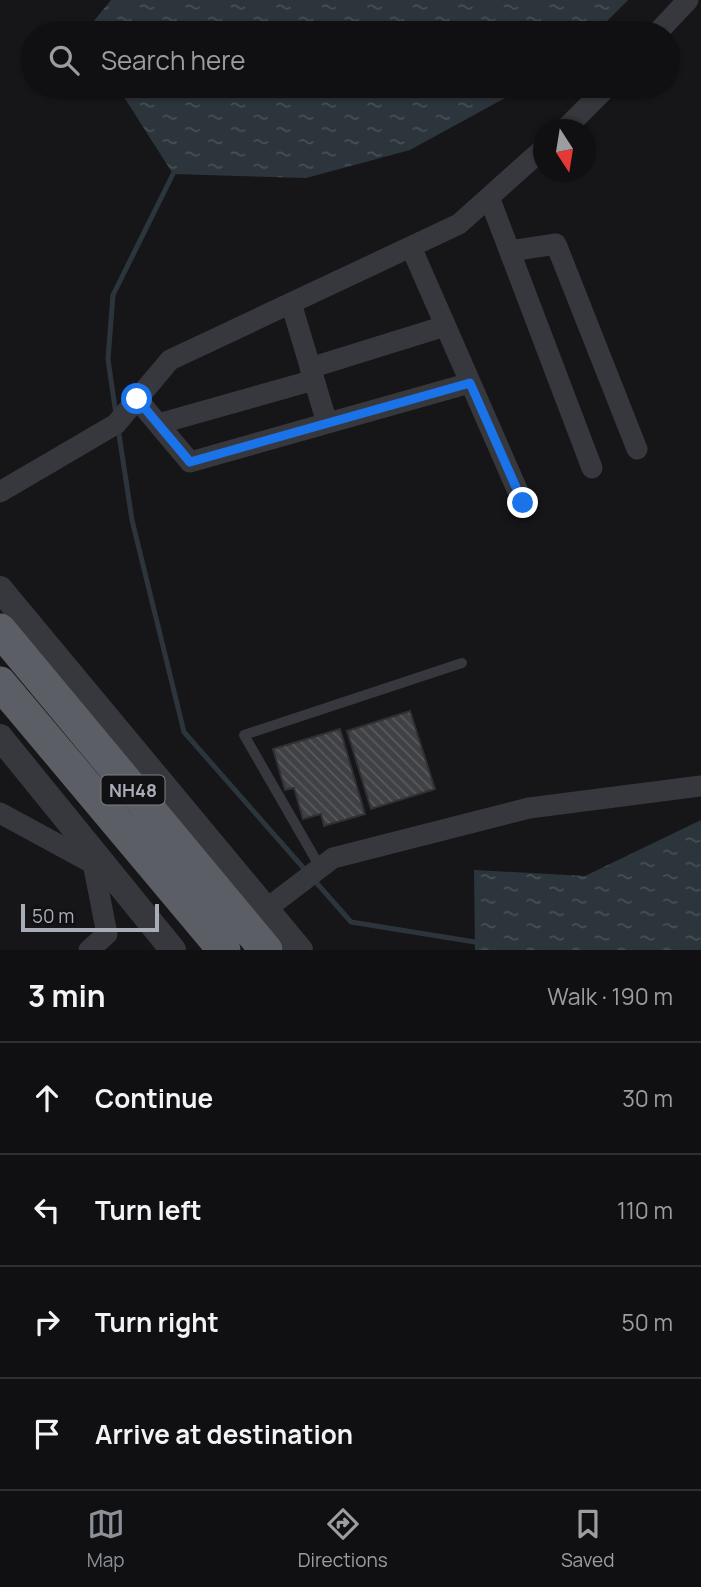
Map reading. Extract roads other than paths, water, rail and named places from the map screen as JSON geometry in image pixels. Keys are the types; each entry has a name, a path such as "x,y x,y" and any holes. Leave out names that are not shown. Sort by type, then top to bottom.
{"highway":[{"name":"NH48","path":"0,630 266,950"},
{"name":"NH48","path":"0,682 224,950"}],"street":[{"path":"668,21 688,0"},
{"path":"575,119 596,98"},
{"path":"0,492 127,412 170,360 459,224 533,158"},
{"path":"489,197 592,468"},
{"path":"510,251 556,244 637,449"},
{"path":"411,247 523,503"},
{"path":"291,303 327,423"},
{"path":"158,424 312,374 445,326"},
{"path":"127,412 158,424 190,462 470,383"},
{"path":"0,589 124,734 300,950"},
{"path":"0,737 102,868 173,950"},
{"path":"265,909 333,858 529,808 701,786"},
{"path":"0,813 102,868"},
{"path":"89,950 107,934 102,868"}],"lane":[{"path":"320,867 244,735 462,663"}],"water":[{"path":"111,0 628,0 607,21 94,21"},
{"path":"125,98 505,98 410,150 306,178 173,174"},
{"path":"701,820 701,950 475,950 474,870 585,876"}],"waterway":[{"path":"116,415 108,359 113,295 173,174"},
{"path":"118,428 132,520 184,732 307,872"},
{"path":"314,880 351,922 475,942"}]}
